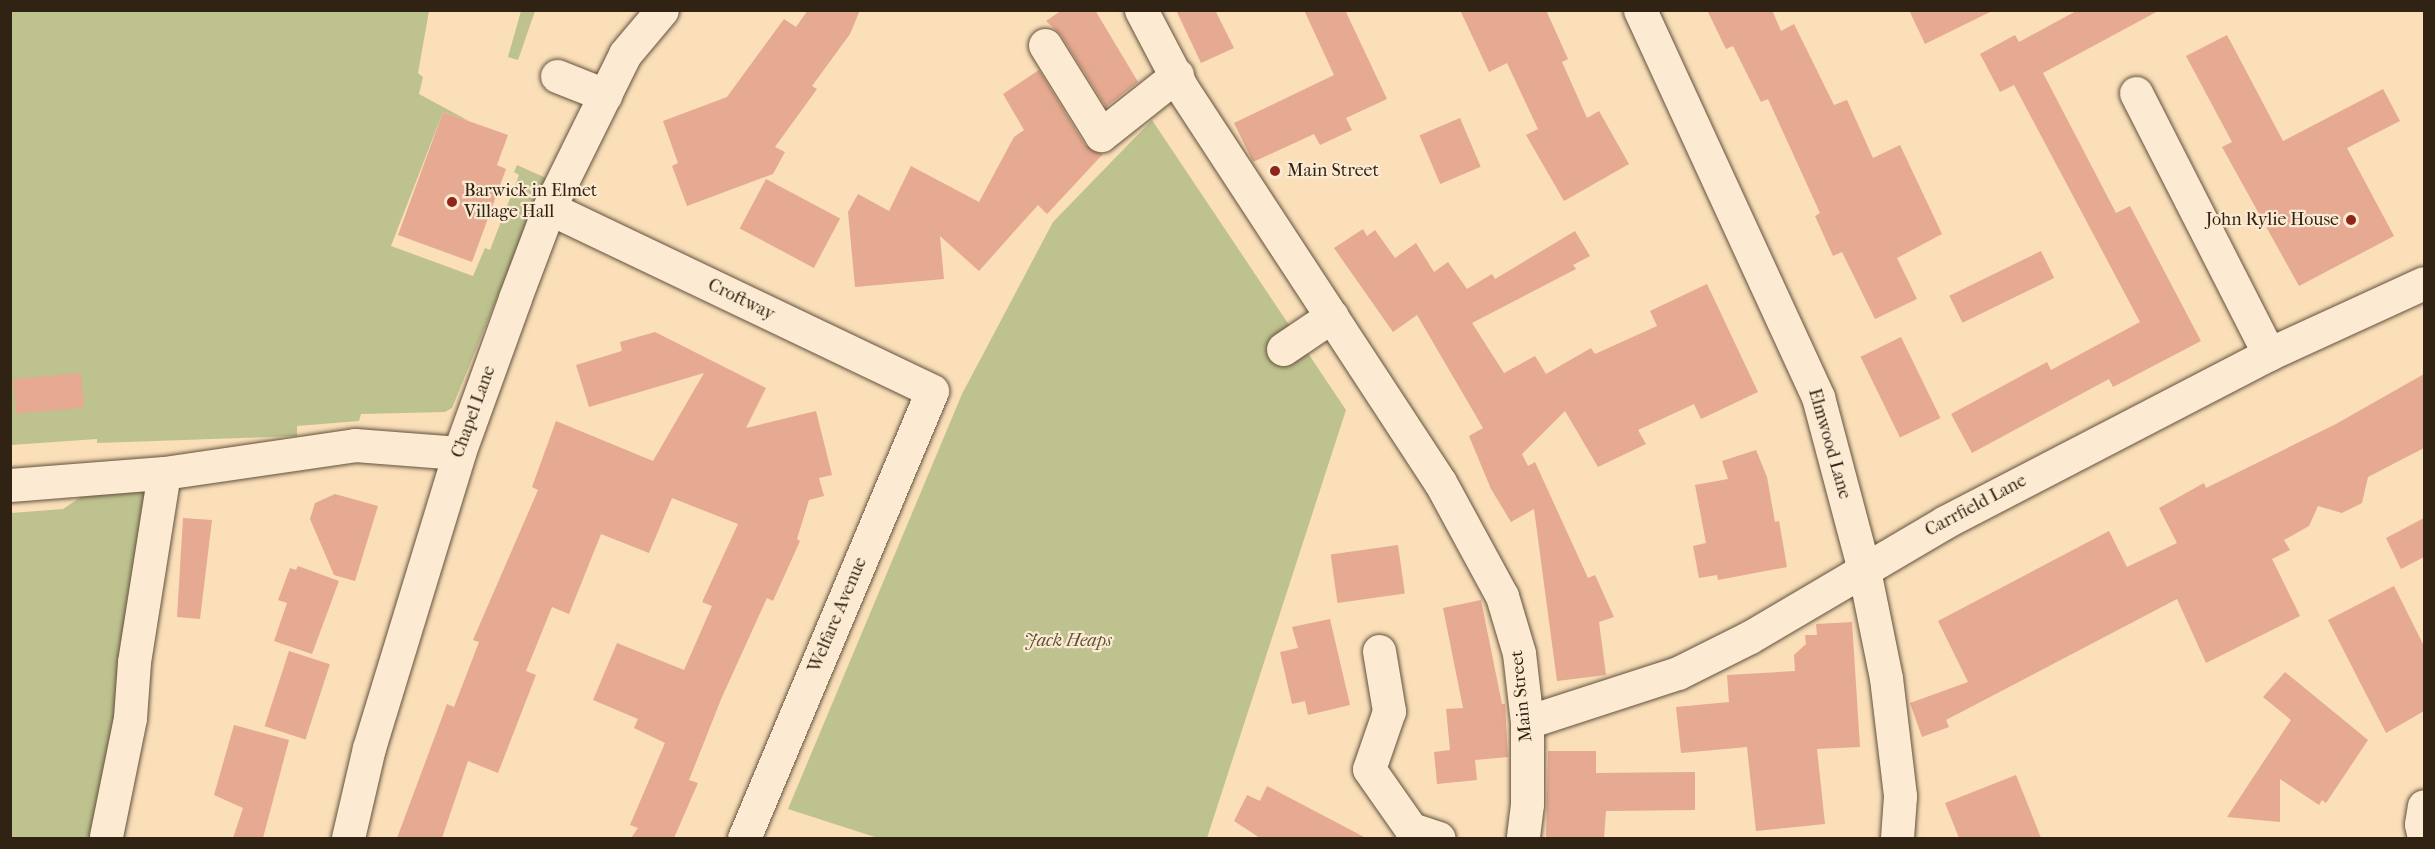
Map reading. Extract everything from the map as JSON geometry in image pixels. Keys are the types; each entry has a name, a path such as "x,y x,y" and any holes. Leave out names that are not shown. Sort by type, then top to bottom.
{"street":[{"name":"Chapel Lane","path":"348,838 369,748 459,453 549,208 625,54 662,10"},
{"name":"Main Street","path":"1141,10 1177,75 1440,482 1502,596 1519,653 1527,722 1527,804 1523,838"},
{"name":"Elmwood Lane","path":"1640,10 1818,397 1864,570 1886,678 1900,796 1897,838"},
{"path":"1045,45 1101,135 1177,75"},
{"path":"557,76 605,94"},
{"path":"2136,93 2269,354"},
{"name":"Croftway","path":"549,208 932,391"},
{"name":"Carrfield Lane","path":"1527,722 1678,673 1750,637 1945,522 2269,354 2424,283"},
{"path":"1283,349 1332,316"},
{"name":"Welfare Avenue","path":"744,838 932,391"},
{"path":"10,485 164,473 355,445 459,453"},
{"path":"106,836 130,718 134,662 164,473"},
{"path":"1379,651 1389,711 1369,769 1411,829 1439,838"},
{"path":"2424,806 2421,824 2424,838"}],"green space":[{"path":"10,11 429,11 418,73 423,77 419,94 469,121 443,112 391,246 473,276 485,248 490,250 519,175 514,172 517,165 546,178 452,408 445,412 361,414 359,421 297,426 297,436 97,443 97,439 11,445"},
{"path":"521,11 535,11 518,60 508,57"},
{"name":"Jack Heaps","path":"1152,120 1346,410 1207,838 878,838 788,809 962,394 1053,222"},
{"path":"155,487 101,838 11,838 11,513 63,509 90,491"}],"building":[{"path":"808,10 860,10 850,34 812,86 817,89 775,147 785,152 773,174 687,206 672,166 678,163 663,121 727,97 784,19 796,27"},
{"path":"1062,10 1095,10 1138,82 1106,107 1061,35 1046,21"},
{"path":"1176,10 1215,10 1234,48 1201,63"},
{"path":"1304,10 1345,10 1387,99 1346,118 1352,130 1320,145 1314,134 1253,162 1234,123 1334,75"},
{"path":"1460,10 1546,10 1568,59 1562,62 1587,118 1599,111 1629,164 1564,201 1526,135 1538,129 1507,63 1489,72"},
{"path":"1707,10 1772,10 1781,31 1794,24 1834,105 1847,100 1873,158 1900,145 1942,234 1897,258 1917,299 1875,319 1842,252 1833,256 1815,216 1820,213 1768,99 1761,102 1733,46 1726,49"},
{"path":"1909,10 1994,10 1925,44"},
{"path":"2078,10 2160,10 2043,73 2116,213 2130,206 2201,341 2113,387 2109,379 1972,453 1951,414 2047,362 2051,370 2140,322 2014,85 2000,92 1980,54 2015,35 2019,42"},
{"path":"2227,35 2283,141 2383,89 2400,121 2347,148 2394,236 2299,286 2222,147 2232,142 2186,56"},
{"path":"1039,70 1085,145 1103,154 1047,214 1038,205 979,271 940,236 944,279 855,287 848,212 858,194 889,211 911,166 979,202 1014,137 1024,130 1003,94"},
{"name":"Barwick in Elmet Village Hall","path":"443,112 508,135 497,165 506,169 472,262 398,235"},
{"path":"1460,118 1481,167 1440,184 1419,135"},
{"path":"766,179 840,218 814,268 740,228"},
{"path":"1363,229 1367,236 1375,230 1395,258 1416,243 1434,272 1448,262 1467,289 1492,274 1495,279 1575,231 1590,256 1573,265 1576,269 1472,323 1504,373 1535,356 1546,374 1591,348 1595,354 1657,326 1650,311 1707,284 1758,392 1701,419 1694,404 1638,430 1646,444 1598,467 1565,411 1522,454 1528,466 1535,462 1588,578 1595,575 1614,617 1599,622 1606,675 1557,681 1534,509 1511,522 1491,489 1469,436 1483,428 1417,315 1393,332 1334,248"},
{"path":"2041,251 2054,278 1962,323 1949,296"},
{"path":"655,332 766,388 746,428 816,411 832,475 819,478 824,496 809,500 797,539 800,541 773,601 767,598 722,697 689,780 698,783 674,838 631,838 638,828 630,825 665,743 634,728 638,719 593,700 617,643 684,670 712,606 702,602 738,524 672,498 649,553 601,534 569,614 552,607 526,671 536,675 498,773 468,761 442,838 397,838 447,704 454,707 479,642 473,640 538,490 532,487 556,421 653,461 704,373 589,407 576,365 622,351 620,342"},
{"path":"1901,337 1940,418 1900,438 1861,357"},
{"path":"81,373 84,408 16,414 13,379"},
{"path":"2424,374 2424,448 2368,477 2362,503 2342,513 2318,506 2309,526 2284,540 2290,550 2272,559 2300,616 2206,663 2177,599 1946,720 1949,727 1922,737 1910,703 1968,682 1938,621 2109,531 2127,567 2177,543 2159,508 2204,483 2206,488 2336,424"},
{"path":"1756,450 1767,477 1775,522 1779,521 1787,567 1718,580 1717,575 1699,578 1693,546 1706,543 1695,485 1728,479 1722,461"},
{"path":"335,494 378,506 355,581 334,575 310,519 315,503"},
{"path":"183,518 212,520 200,619 177,617"},
{"path":"2424,518 2424,557 2401,569 2386,538"},
{"path":"1398,545 1405,594 1337,603 1331,554"},
{"path":"298,566 339,581 312,654 274,641 287,603 278,600 290,568 296,570"},
{"path":"2394,586 2424,646 2424,711 2386,733 2328,620"},
{"path":"1481,600 1502,704 1505,704 1508,757 1475,760 1477,780 1437,784 1434,752 1450,750 1446,709 1463,708 1443,608"},
{"path":"1330,619 1350,705 1308,715 1305,701 1292,704 1280,652 1298,648 1292,627"},
{"path":"1852,622 1860,747 1817,749 1825,824 1756,831 1747,747 1681,753 1676,707 1729,702 1727,675 1795,671 1794,655 1806,644 1805,635 1817,635 1816,624"},
{"path":"289,651 330,664 305,739 265,726"},
{"path":"2285,672 2368,740 2326,803 2322,800 2319,805 2280,779 2280,822 2227,817 2291,720 2263,697"},
{"path":"234,725 289,740 263,838 233,838 243,808 214,795"},
{"path":"1548,751 1596,751 1596,773 1695,772 1695,810 1606,811 1604,838 1546,838"},
{"path":"2016,775 2041,838 1959,838 1945,803"},
{"path":"1267,786 1366,838 1260,838 1234,821 1247,795 1260,801"}],"place":[{"name":"Main Street","path":"1275,171"},
{"name":"Barwick in Elmet Village Hall","path":"452,202"},
{"name":"John Rylie House","path":"2351,220"}]}
